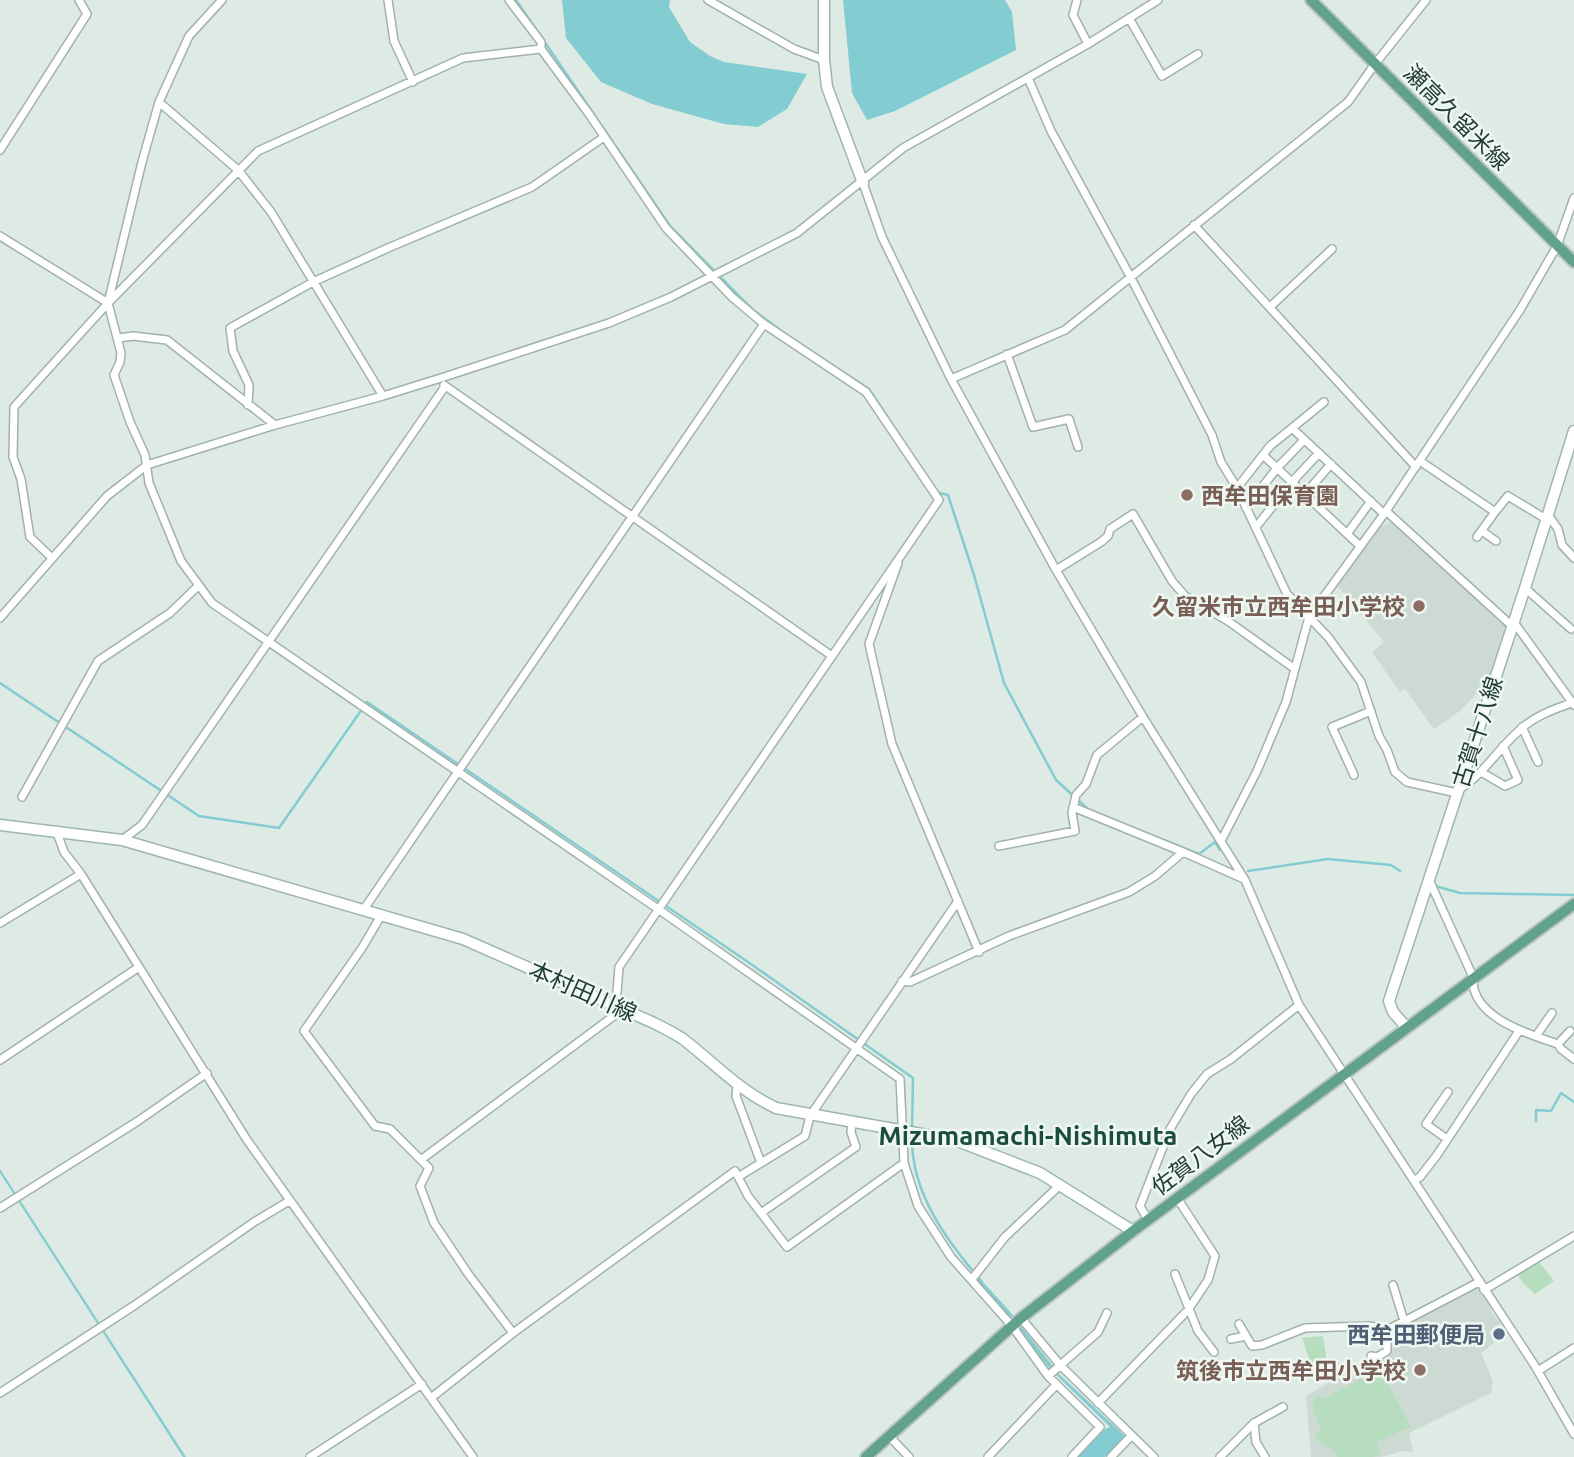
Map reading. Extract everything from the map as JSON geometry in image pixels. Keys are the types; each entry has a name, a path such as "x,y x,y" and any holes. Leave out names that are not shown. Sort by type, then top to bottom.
{"main road":[{"path":"824,0 827,87 863,183"},
{"name":"瀬高久留米線","path":"1311,0 1574,262"},
{"name":"古賀十八線","path":"1407,1028 1393,1012 1389,1001 1571,449 1574,431"},
{"name":"本村田川線","path":"0,825 122,840 463,939 619,1007 681,1038 737,1086 776,1108 955,1140 1040,1173 1133,1231"},
{"name":"佐賀八女線","path":"866,1457 1016,1322 1177,1198 1574,904"}],"street":[{"path":"0,150 87,15 79,0"},
{"path":"388,0 394,41 413,82"},
{"path":"422,1159 619,1007 619,967 939,500 866,392 764,324 732,297 666,228 541,49 541,42 509,0"},
{"path":"708,0 794,49 824,60"},
{"path":"1077,0 1073,15 1088,44"},
{"path":"0,618 107,496 147,465 275,425 383,396 609,323 713,276 797,233 863,183 903,148 1088,44 1158,0"},
{"path":"951,379 1065,330 1348,102 1374,64 1426,0"},
{"path":"217,2 189,36 159,102 108,303 119,338 120,362 114,375 147,465 149,483 181,561 212,603 658,909 900,1079 904,1163 918,1206 951,1257 1154,1457"},
{"path":"1129,18 1162,76 1198,54"},
{"path":"52,558 30,537 21,479 13,457 15,407 108,303 258,151 463,58 541,49"},
{"path":"1028,78 1051,131 1212,435 1221,462 1237,488 1287,594 1362,682 1379,736 1395,772 1407,782 1457,791 1481,772 1522,727 1540,715 1573,703 1512,623 1371,501 1293,429"},
{"path":"159,102 238,170 271,212 383,396"},
{"path":"248,405 249,385 233,351 230,328 313,282 532,187 604,137"},
{"path":"863,183 882,237 951,379 1056,570 1143,717 1245,880 1298,1005 1538,1371 1574,1434"},
{"path":"1221,841 1258,771 1286,702 1309,617 1418,464 1520,310 1558,246 1574,198"},
{"path":"1194,225 1418,464 1495,512"},
{"path":"0,236 108,303"},
{"path":"1270,307 1332,249"},
{"path":"365,909 764,324"},
{"path":"119,338 133,336 167,340 275,425"},
{"path":"1007,354 1032,427 1069,419 1078,447"},
{"path":"441,378 444,388 832,656"},
{"path":"122,840 142,825 444,388"},
{"path":"1237,488 1270,446 1324,402"},
{"path":"1246,508 1277,468 1304,440"},
{"path":"1256,527 1318,453"},
{"path":"1263,455 1360,546"},
{"path":"1305,494 1331,464"},
{"path":"1496,541 1480,534 1508,496 1547,517 1559,529 1562,545 1574,558"},
{"path":"1347,534 1371,501"},
{"path":"1056,570 1101,542 1111,529 1133,514 1172,581 1185,596 1244,632 1295,669"},
{"path":"901,553 869,644 892,744 979,952"},
{"path":"22,797 98,661 170,613 198,586"},
{"path":"1525,588 1572,629"},
{"path":"1354,775 1332,727 1371,711"},
{"path":"999,846 1075,831 1072,813 1076,796 1086,784 1102,749 1143,717"},
{"path":"1522,727 1538,762"},
{"path":"1481,772 1505,786 1518,780 1503,746"},
{"path":"1073,807 1245,880"},
{"path":"56,830 64,852 81,874 247,1140 473,1457"},
{"path":"902,981 910,982 1009,936 1129,891 1155,876 1183,852"},
{"path":"0,923 81,874"},
{"path":"1430,882 1473,977 1472,986 1479,1004 1519,1031 1558,1044 1574,1059"},
{"path":"738,1177 804,1136 810,1116 958,901"},
{"path":"382,914 362,948 304,1031 375,1126 390,1129 429,1168 421,1185 434,1223 513,1333"},
{"path":"0,1060 139,967"},
{"path":"1148,1220 1140,1206 1180,1109 1207,1074 1231,1059 1298,1005"},
{"path":"1536,1036 1552,1013"},
{"path":"1415,1180 1447,1139 1519,1031"},
{"path":"1558,1044 1570,1031"},
{"path":"0,1208 138,1121 207,1073"},
{"path":"737,1086 736,1096 761,1163"},
{"path":"1447,1139 1426,1124 1448,1092"},
{"path":"761,1213 856,1147 851,1132 852,1122"},
{"path":"431,1398 513,1333 735,1171 761,1213 787,1247 904,1163"},
{"path":"972,1279 1005,1237 1060,1185"},
{"path":"1098,1403 1188,1310 1209,1280 1215,1256 1177,1198"},
{"path":"0,1392 127,1311 254,1222 289,1201"},
{"path":"1484,1290 1573,1238"},
{"path":"1175,1274 1198,1331 1214,1352"},
{"path":"1239,1324 1252,1346 1262,1345 1305,1328 1387,1328 1479,1282"},
{"path":"1393,1285 1404,1321"},
{"path":"1048,1376 1098,1332 1107,1313"},
{"path":"1016,1322 1048,1376 1100,1427 1072,1457"},
{"path":"1371,1356 1377,1357 1387,1351 1387,1328"},
{"path":"1231,1339 1246,1336"},
{"path":"1538,1371 1574,1348"},
{"path":"1329,1365 1345,1371"},
{"path":"310,1457 422,1384"},
{"path":"988,1457 1056,1385"},
{"path":"1220,1457 1254,1423 1283,1407"},
{"path":"1254,1423 1256,1442 1265,1457"},
{"path":"889,1436 909,1457"},
{"path":"1111,1457 1131,1436"}],"shaded area":[{"name":"久留米市立西牟田小学校","path":"1390,522 1508,627 1485,700 1476,694 1460,711 1434,729 1405,689 1400,692 1372,652 1384,642 1336,584 1378,528"},
{"name":"筑後市立西牟田小学校","path":"1479,1287 1491,1312 1501,1323 1489,1332 1494,1343 1481,1353 1493,1381 1491,1393 1409,1433 1413,1452 1403,1451 1381,1457 1311,1457 1306,1396 1372,1358 1381,1358 1391,1353 1391,1338 1398,1328"}],"green space":[{"path":"1539,1262 1554,1281 1535,1294 1517,1274"},
{"path":"1323,1336 1327,1363 1311,1364 1302,1338"},
{"path":"1380,1370 1411,1427 1376,1442 1381,1455 1337,1457 1334,1450 1317,1441 1316,1433 1322,1431 1312,1408 1316,1396 1324,1398"}],"water":[{"path":"562,0 670,0 669,7 690,42 710,56 724,62 807,74 787,109 758,127 724,124 652,104 601,82 566,38"},
{"path":"843,0 1005,0 1012,12 1016,50 895,111 867,120 852,93"},
{"path":"0,1169 186,1457 183,1457 0,1173"},
{"path":"980,1279 1007,1308 1059,1374 1125,1436 1105,1457 1078,1457 1110,1427 1051,1370 977,1280"}],"waterway":[{"path":"516,0 670,226 752,309 796,342"},
{"path":"817,355 869,389 906,445"},
{"path":"936,492 948,495 1004,683 1056,780 1089,810"},
{"path":"0,683 199,816 279,828 367,702 913,1078 912,1130"},
{"path":"1125,825 1199,854 1215,842 1220,850"},
{"path":"1248,871 1328,859 1391,865 1400,871"},
{"path":"1435,886 1460,893 1574,895"},
{"path":"1536,1121 1536,1110 1551,1111 1561,1093 1574,1102"},
{"path":"912,1137 913,1158 924,1197 944,1233 982,1282"}],"place":[{"name":"西牟田保育園","path":"1187,495"},
{"name":"久留米市立西牟田小学校","path":"1419,606"},
{"name":"西牟田郵便局","path":"1499,1334"},
{"name":"筑後市立西牟田小学校","path":"1420,1370"}],"district":[{"name":"Mizumamachi-Nishimuta","path":"1028,1135"}]}
